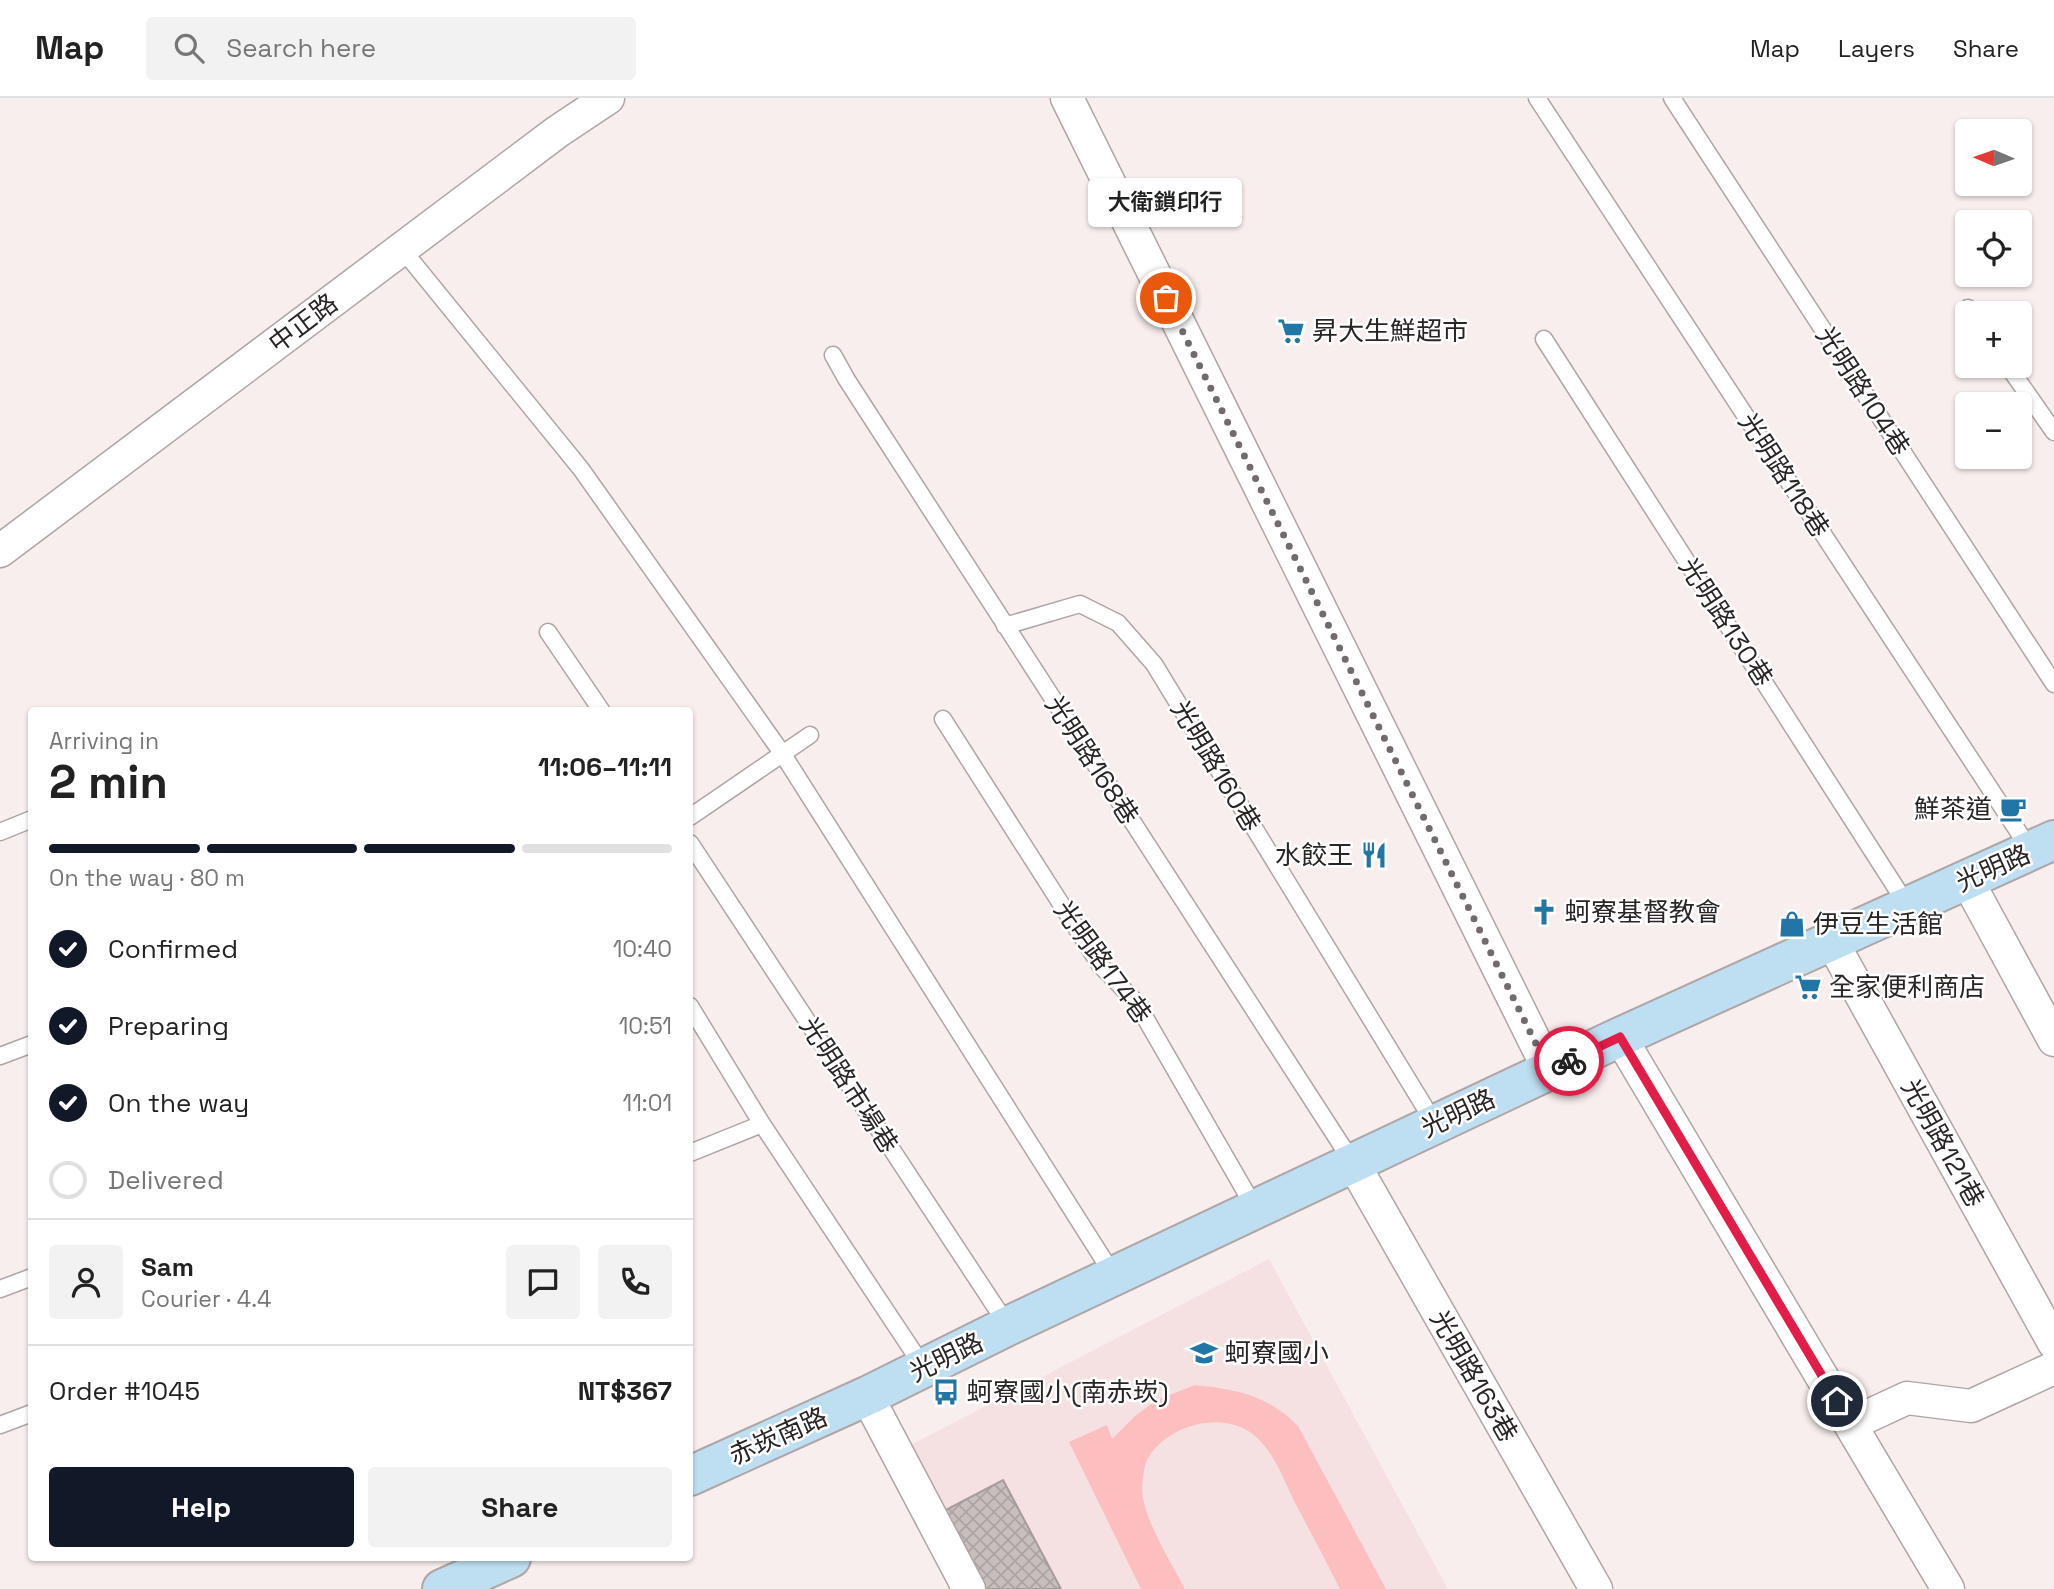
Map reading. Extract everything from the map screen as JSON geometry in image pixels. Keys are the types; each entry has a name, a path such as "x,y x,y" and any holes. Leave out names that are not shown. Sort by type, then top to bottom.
{"street":[{"name":"中正路","path":"0,551 557,132 608,98"},
{"path":"1067,98 1549,1070"},
{"name":"光明路","path":"867,1396 1008,1326 1549,1070 1832,942 1907,905 2043,846"},
{"path":"1967,880 2054,1040"},
{"name":"光明路121巷","path":"1832,942 2054,1343"},
{"path":"1620,1037 1948,1589"},
{"name":"光明路163巷","path":"1353,1163 1596,1589"},
{"path":"1851,1424 1908,1398 1972,1406 2054,1368"},
{"path":"867,1396 968,1589"},
{"name":"赤崁南路","path":"693,1475 867,1396"},
{"path":"465,1584 506,1561"}],"lane":[{"name":"光明路118巷","path":"1537,98 2043,846"},
{"name":"光明路104巷","path":"1672,98 2054,684"},
{"path":"402,249 580,469 782,753 1114,1276"},
{"name":"光明路130巷","path":"1545,339 1907,905"},
{"name":"光明路168巷","path":"833,355 1353,1163"},
{"path":"2016,378 2054,432"},
{"name":"光明路160巷","path":"1005,626 1080,604 1118,623 1154,664 1434,1124"},
{"path":"548,632 599,707"},
{"name":"光明路174巷","path":"943,719 1100,965 1136,1002 1256,1210"},
{"path":"693,815 810,735"},
{"path":"0,832 28,821"},
{"name":"光明路市場巷","path":"693,848 1008,1326"},
{"path":"693,1011 762,1124 924,1368"},
{"path":"0,1056 28,1046"},
{"path":"693,1152 762,1124"},
{"path":"0,1289 28,1278"},
{"path":"0,1425 28,1414"}],"shaded area":[{"name":"蚵寮國小","path":"1269,1259 1448,1589 985,1589 907,1447"},
{"path":"1195,1385 1251,1396 1275,1407 1298,1426 1386,1589 1340,1589 1277,1465 1261,1441 1241,1427 1211,1422 1181,1430 1167,1438 1147,1460 1142,1486 1146,1511 1185,1589 1141,1589 1069,1442 1107,1425 1112,1439 1135,1416 1157,1400"}],"building":[{"path":"1003,1480 1061,1589 984,1589 942,1512"}],"way so far":[{"path":"1166,298 1549,1070 1569,1061"}],"place":[{"name":"大衛鎖印行","path":"1166,298"},
{"name":"昇大生鮮超市","path":"1291,331"},
{"name":"鮮茶道","path":"2013,809"},
{"name":"水餃王","path":"1374,855"},
{"name":"蚵寮基督教會","path":"1544,912"},
{"name":"伊豆生活館","path":"1792,924"},
{"name":"全家便利商店","path":"1808,987"},
{"name":"蚵寮國小","path":"1204,1353"},
{"name":"蚵寮國小(南赤崁)","path":"946,1392"}],"route":[{"path":"1569,1061 1620,1037 1837,1401"}]}
